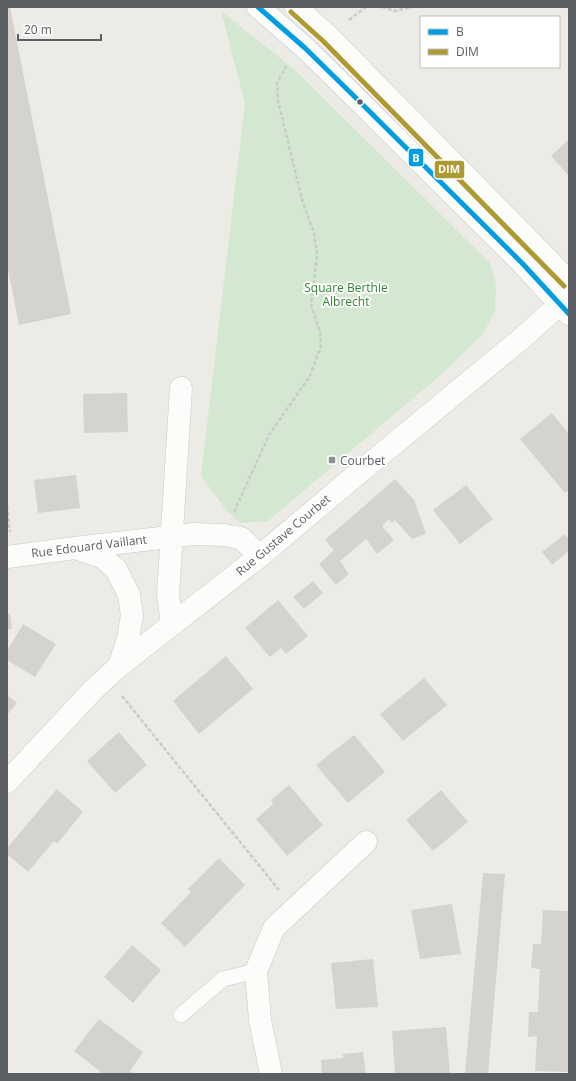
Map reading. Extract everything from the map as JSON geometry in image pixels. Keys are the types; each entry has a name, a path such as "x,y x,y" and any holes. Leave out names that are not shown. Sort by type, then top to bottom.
{"street":[{"path":"258,7 305,48 566,306"},
{"path":"296,7 328,36 569,281"},
{"name":"Rue Gustave Courbet","path":"7,782 93,690 113,672 260,556 521,339 566,306"},
{"path":"172,624 168,596 181,388"},
{"name":"Rue Edouard Vaillant","path":"7,557 194,534 224,535 241,538 260,556"},
{"path":"75,548 102,556 116,569 129,595 132,615 128,639 113,672"},
{"path":"271,1074 260,1020 256,970 274,928 366,842"}],"lane":[{"path":"181,1015 223,979 256,970"}],"path":[{"path":"328,36 366,7"},
{"path":"382,7 395,11 412,7"},
{"path":"224,535 269,435 310,376 321,346 320,332 311,305 318,255 314,233 303,203 278,100 277,83 288,64 305,48"},
{"path":"113,672 154,737 282,893 296,907"}],"green space":[{"name":"Square Berthie Albrecht","path":"221,11 295,70 490,263 496,284 495,311 483,334 444,372 268,521 240,523 227,511 201,476 245,103"}],"building":[{"path":"7,7 10,7 71,314 19,325 7,264"},
{"path":"569,139 569,176 551,156"},
{"path":"127,393 128,432 84,433 83,394"},
{"path":"552,413 569,434 569,490 565,493 520,439"},
{"path":"76,475 80,508 38,513 34,480"},
{"path":"395,479 414,500 426,534 412,539 395,520 392,523 389,519 382,526 394,540 377,554 366,539 340,561 349,574 336,585 319,564 334,550 325,540"},
{"path":"466,485 493,519 460,544 433,510"},
{"path":"565,534 569,540 569,551 552,565 542,552"},
{"path":"313,581 323,593 304,609 293,597"},
{"path":"278,600 308,636 286,654 281,648 270,657 245,628"},
{"path":"7,614 10,614 12,629 7,629"},
{"path":"23,624 56,644 35,677 7,660 7,651"},
{"path":"226,656 253,689 199,734 173,701"},
{"path":"424,678 447,705 403,741 380,714"},
{"path":"7,695 17,703 7,715"},
{"path":"119,732 147,765 115,793 87,761"},
{"path":"354,735 385,772 348,803 316,765"},
{"path":"289,785 323,825 287,856 256,819 273,804 271,800"},
{"path":"57,789 83,812 57,844 54,841 28,872 7,854 7,848"},
{"path":"441,790 468,822 433,851 406,820"},
{"path":"219,858 245,885 185,947 161,923 191,892 188,889"},
{"path":"483,873 505,874 488,1074 465,1074"},
{"path":"452,904 461,954 420,959 411,910"},
{"path":"543,910 569,911 569,1072 535,1071 537,1036 528,1037 529,1012 538,1012 540,969 531,968 533,944 541,944"},
{"path":"132,945 161,970 133,1003 104,977"},
{"path":"373,959 378,1007 336,1009 331,963"},
{"path":"99,1019 143,1052 130,1071 134,1074 99,1074 101,1072 74,1051"},
{"path":"446,1027 450,1074 395,1074 392,1031"},
{"path":"363,1052 366,1074 322,1074 321,1060 343,1058 343,1054"}],"transit line":[{"name":"B","path":"258,7 305,48 362,104 522,263 569,314"},
{"name":"DIM","path":"291,12 323,41 564,286"}],"place":[{"name":"Courbet","path":"332,460"}]}
